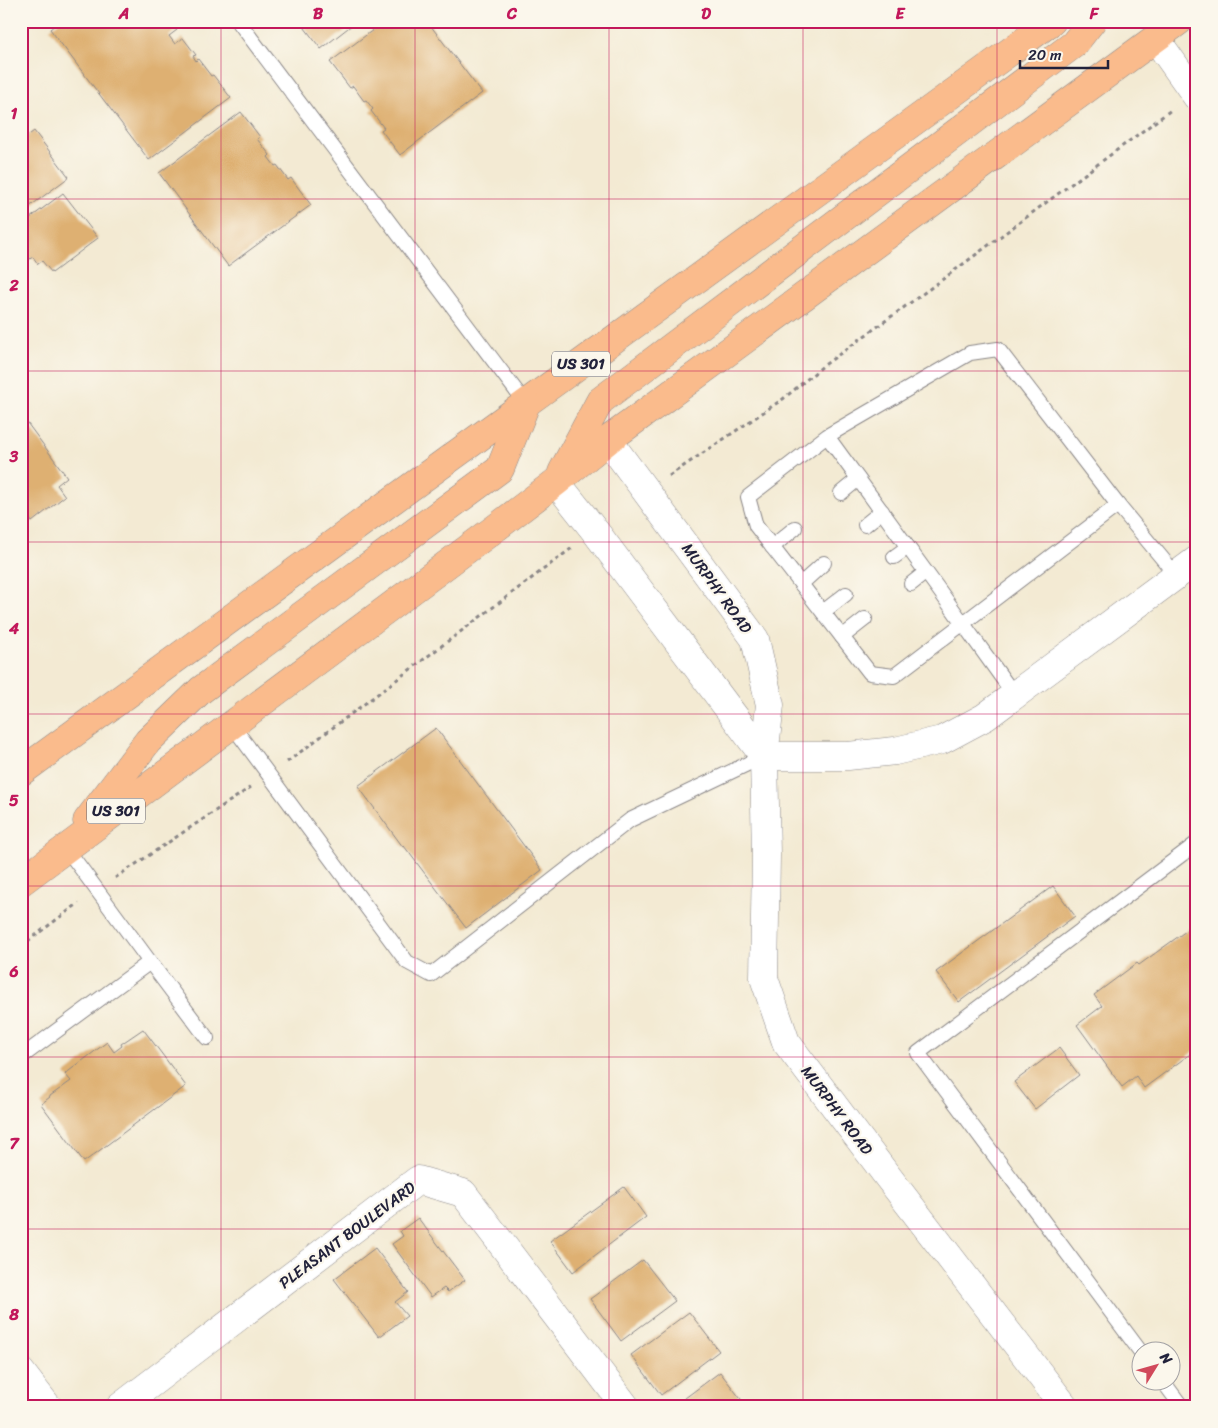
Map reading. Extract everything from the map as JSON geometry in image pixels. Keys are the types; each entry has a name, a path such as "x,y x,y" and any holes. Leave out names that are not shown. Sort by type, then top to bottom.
{"main road":[{"name":"US 301","path":"21,772 1052,21"},
{"path":"556,482 600,401 1074,44 1092,21"},
{"name":"US 301","path":"21,882 556,482 608,440 1171,27"},
{"path":"66,848 148,742 202,690 500,469 526,404"}],"street":[{"path":"1171,27 1197,97"},
{"name":"MURPHY ROAD","path":"608,440 755,639 770,705 764,756 766,855 764,978 786,1042 1066,1407"},
{"path":"556,482 601,538 764,756 848,756 895,751 942,740 985,718 1186,568"},
{"name":"PLEASANT BOULEVARD","path":"120,1407 418,1180 463,1193 626,1407"},
{"path":"21,1372 48,1407"}],"lane":[{"path":"238,21 526,404"},
{"path":"1118,505 894,676 870,673 756,526 748,497 827,436 970,353 998,349 1118,505 1186,568"},
{"path":"827,436 1015,696"},
{"path":"841,492 858,479"},
{"path":"866,525 882,511"},
{"path":"772,547 795,528"},
{"path":"894,557 908,547"},
{"path":"801,584 824,563"},
{"path":"911,584 926,572"},
{"path":"823,612 846,594"},
{"path":"842,637 865,619"},
{"path":"232,725 407,962 431,975 630,820 764,756"},
{"path":"1132,1340 918,1053 1197,843"},
{"path":"66,848 207,1038"},
{"path":"21,1057 150,962"},
{"path":"1169,1390 1182,1407"}],"path":[{"path":"664,480 783,399 823,366 1172,110"},
{"path":"21,946 97,890 317,740 558,558"}],"building":[{"path":"60,21 170,21 177,30 169,36 175,44 183,38 196,55 193,56 196,61 198,59 231,98 149,160 50,29"},
{"path":"304,21 357,21 321,49 301,23"},
{"path":"385,21 427,21 482,93 400,155 381,130 384,128 371,111 373,109 366,100 364,101 353,86 350,88 330,62"},
{"path":"241,112 260,137 257,139 270,155 268,157 275,166 277,165 288,180 291,178 311,205 228,266 159,173"},
{"path":"21,114 28,123 21,128"},
{"path":"34,131 69,177 21,213 21,141"},
{"path":"63,193 98,238 52,273 42,261 38,264 33,257 28,260 21,252 21,225"},
{"path":"25,420 67,477 57,485 65,496 32,522 21,508 21,422"},
{"path":"21,526 28,535 21,540"},
{"path":"436,728 542,870 466,928 358,786"},
{"path":"1053,886 1075,916 959,1002 936,972"},
{"path":"1197,923 1197,1049 1144,1088 1136,1076 1122,1087 1077,1025 1102,1006 1094,995 1137,963 1139,965"},
{"path":"143,1029 186,1086 84,1162 41,1104 71,1081 65,1074 107,1042 114,1052 122,1046 121,1044"},
{"path":"1059,1048 1079,1075 1035,1109 1014,1082"},
{"path":"624,1187 646,1217 573,1272 550,1241"},
{"path":"418,1218 465,1280 448,1292 444,1288 431,1297 392,1244 403,1236 400,1231"},
{"path":"375,1248 408,1292 395,1302 407,1316 379,1337 334,1279"},
{"path":"643,1260 675,1301 621,1341 590,1299"},
{"path":"689,1312 719,1351 661,1395 631,1355"},
{"path":"720,1372 747,1407 673,1407"}]}
